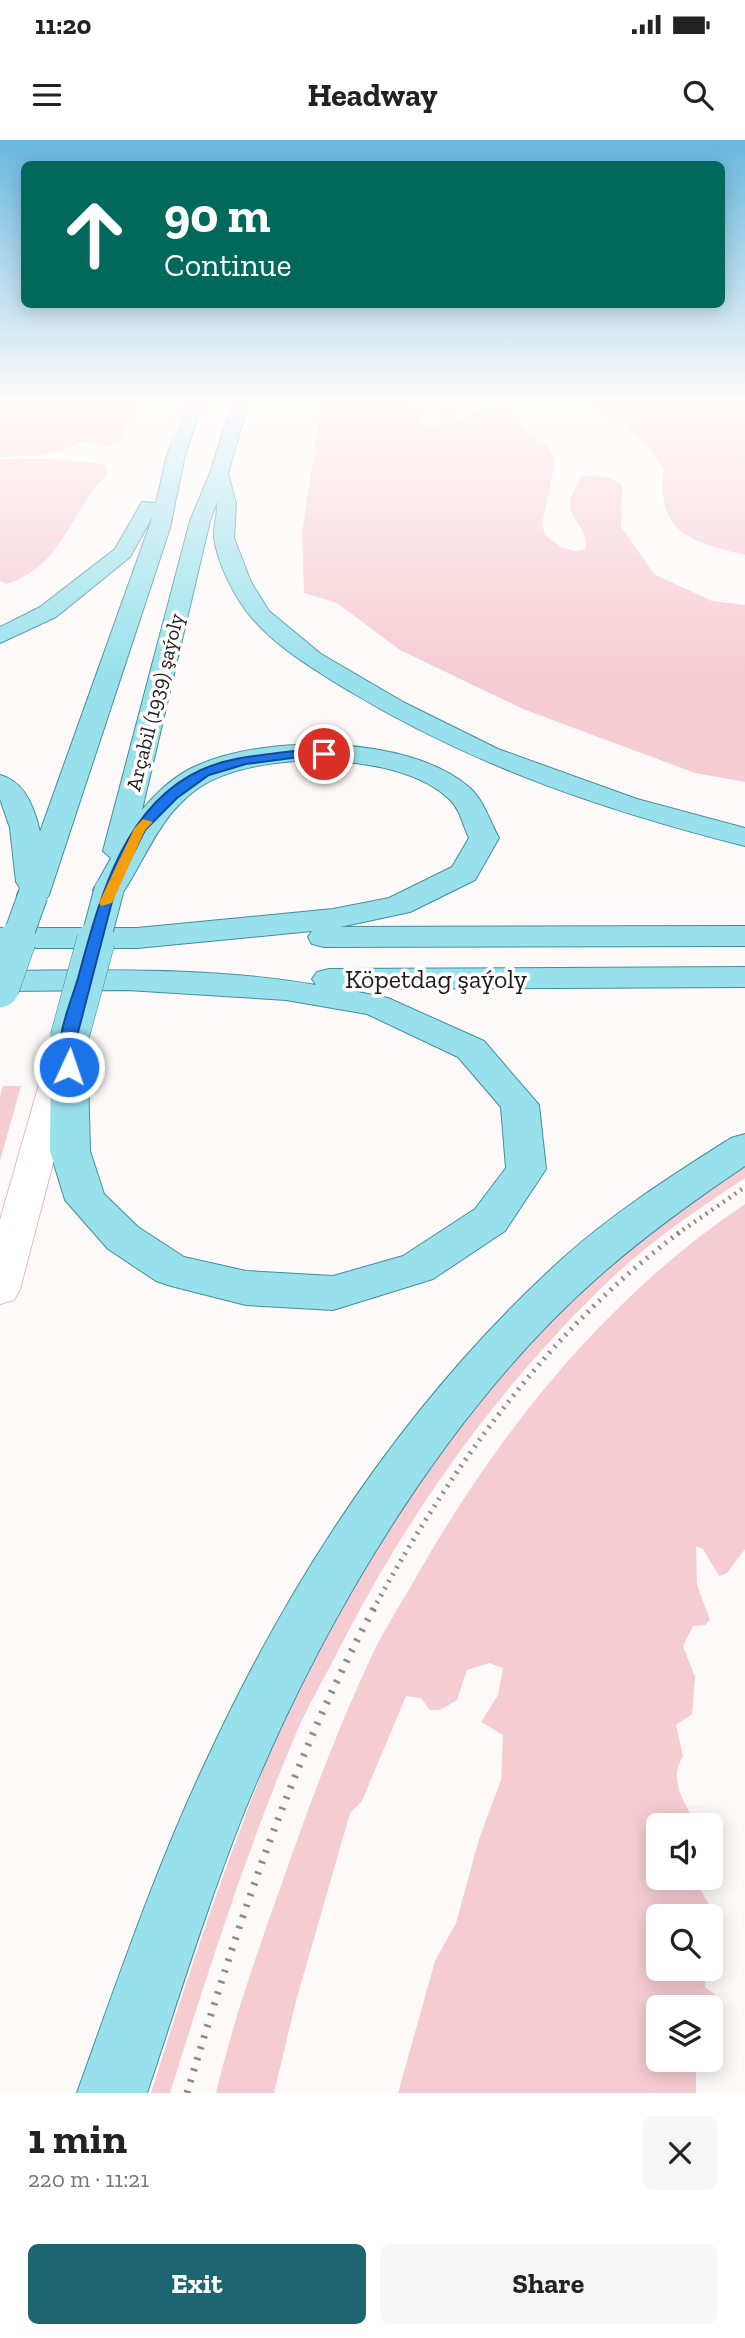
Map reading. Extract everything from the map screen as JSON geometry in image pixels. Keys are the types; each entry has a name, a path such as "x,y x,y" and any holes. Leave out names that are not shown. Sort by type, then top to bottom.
{"main road":[{"path":"0,636 48,612 123,553 156,491"},
{"name":"Arçabil (1939) şaýoly","path":"0,988 160,528 168,491"},
{"name":"Arçabil (1939) şaýoly","path":"69,1040 200,521 212,491"},
{"path":"224,491 227,504 224,538 240,582 261,615 313,659 396,708 489,755 627,804 745,836"},
{"path":"0,938 137,938 333,919 399,905 464,873 484,838 462,796 425,772 372,756 300,754 245,761 205,772 173,795 140,829 108,890"},
{"path":"0,783 7,787 25,827 33,895"},
{"name":"Köpetdag şaýoly","path":"137,938 745,936"},
{"name":"Köpetdag şaýoly","path":"127,980 745,978"},
{"path":"0,981 127,980 286,990 376,1005 471,1049 520,1105 526,1169 490,1220 418,1268 333,1293 246,1288 172,1270 123,1238 86,1200 70,1151 69,1040"},
{"path":"112,2093 176,1909 231,1774 330,1579 426,1437 507,1337 590,1257 676,1191 745,1147"}],"street":[{"name":"Arçabil (1939) şaýoly","path":"0,1289 69,1040"}],"path":[{"path":"187,2093 222,1968 287,1792 318,1716 365,1619 414,1534 461,1464 546,1358 627,1275 664,1244 745,1187"}],"shaded area":[{"path":"0,491 93,491 65,535 41,564 26,576 6,584 0,581"},
{"path":"308,491 549,491 542,524 545,535 561,547 575,551 585,549 585,539 571,510 574,491 622,491 621,527 654,574 712,601 745,605 745,782 695,773 523,709 400,650 337,603 304,593 302,533"},
{"path":"663,491 745,491 745,555 694,539 681,531 665,508"},
{"path":"3,1086 21,1086 0,1161 0,1096"},
{"path":"745,1166 745,1178 646,1248 573,1316 495,1406 425,1502 363,1604 301,1722 245,1865 170,2093 151,2093 209,1915 273,1746 313,1661 383,1538 464,1422 509,1367 557,1315 608,1266 641,1239"},
{"path":"745,1204 745,1549 727,1573 719,1576 703,1549 696,1546 697,1585 710,1620 705,1625 693,1626 683,1646 695,1677 692,1714 676,1725 683,1756 677,1783 689,1813 646,1813 646,1890 701,1890 709,1904 646,1904 646,1981 705,1981 705,1987 715,1995 646,1995 646,2072 696,2072 696,2093 398,2093 435,1961 456,1923 479,1839 501,1780 503,1735 481,1722 498,1695 503,1668 489,1663 467,1670 457,1700 440,1710 430,1710 421,1698 406,1696 362,1801 350,1813 296,2001 274,2093 216,2093 255,1959 304,1822 336,1737 378,1644 447,1525 481,1472 519,1421 558,1372 601,1326 646,1282 694,1241"}],"slow traffic":[{"path":"105,903 108,890 140,829 147,822"}],"route":[{"path":"69,1067 69,1040 108,890 140,829 173,795 205,772 245,761 300,754 324,754"}]}
